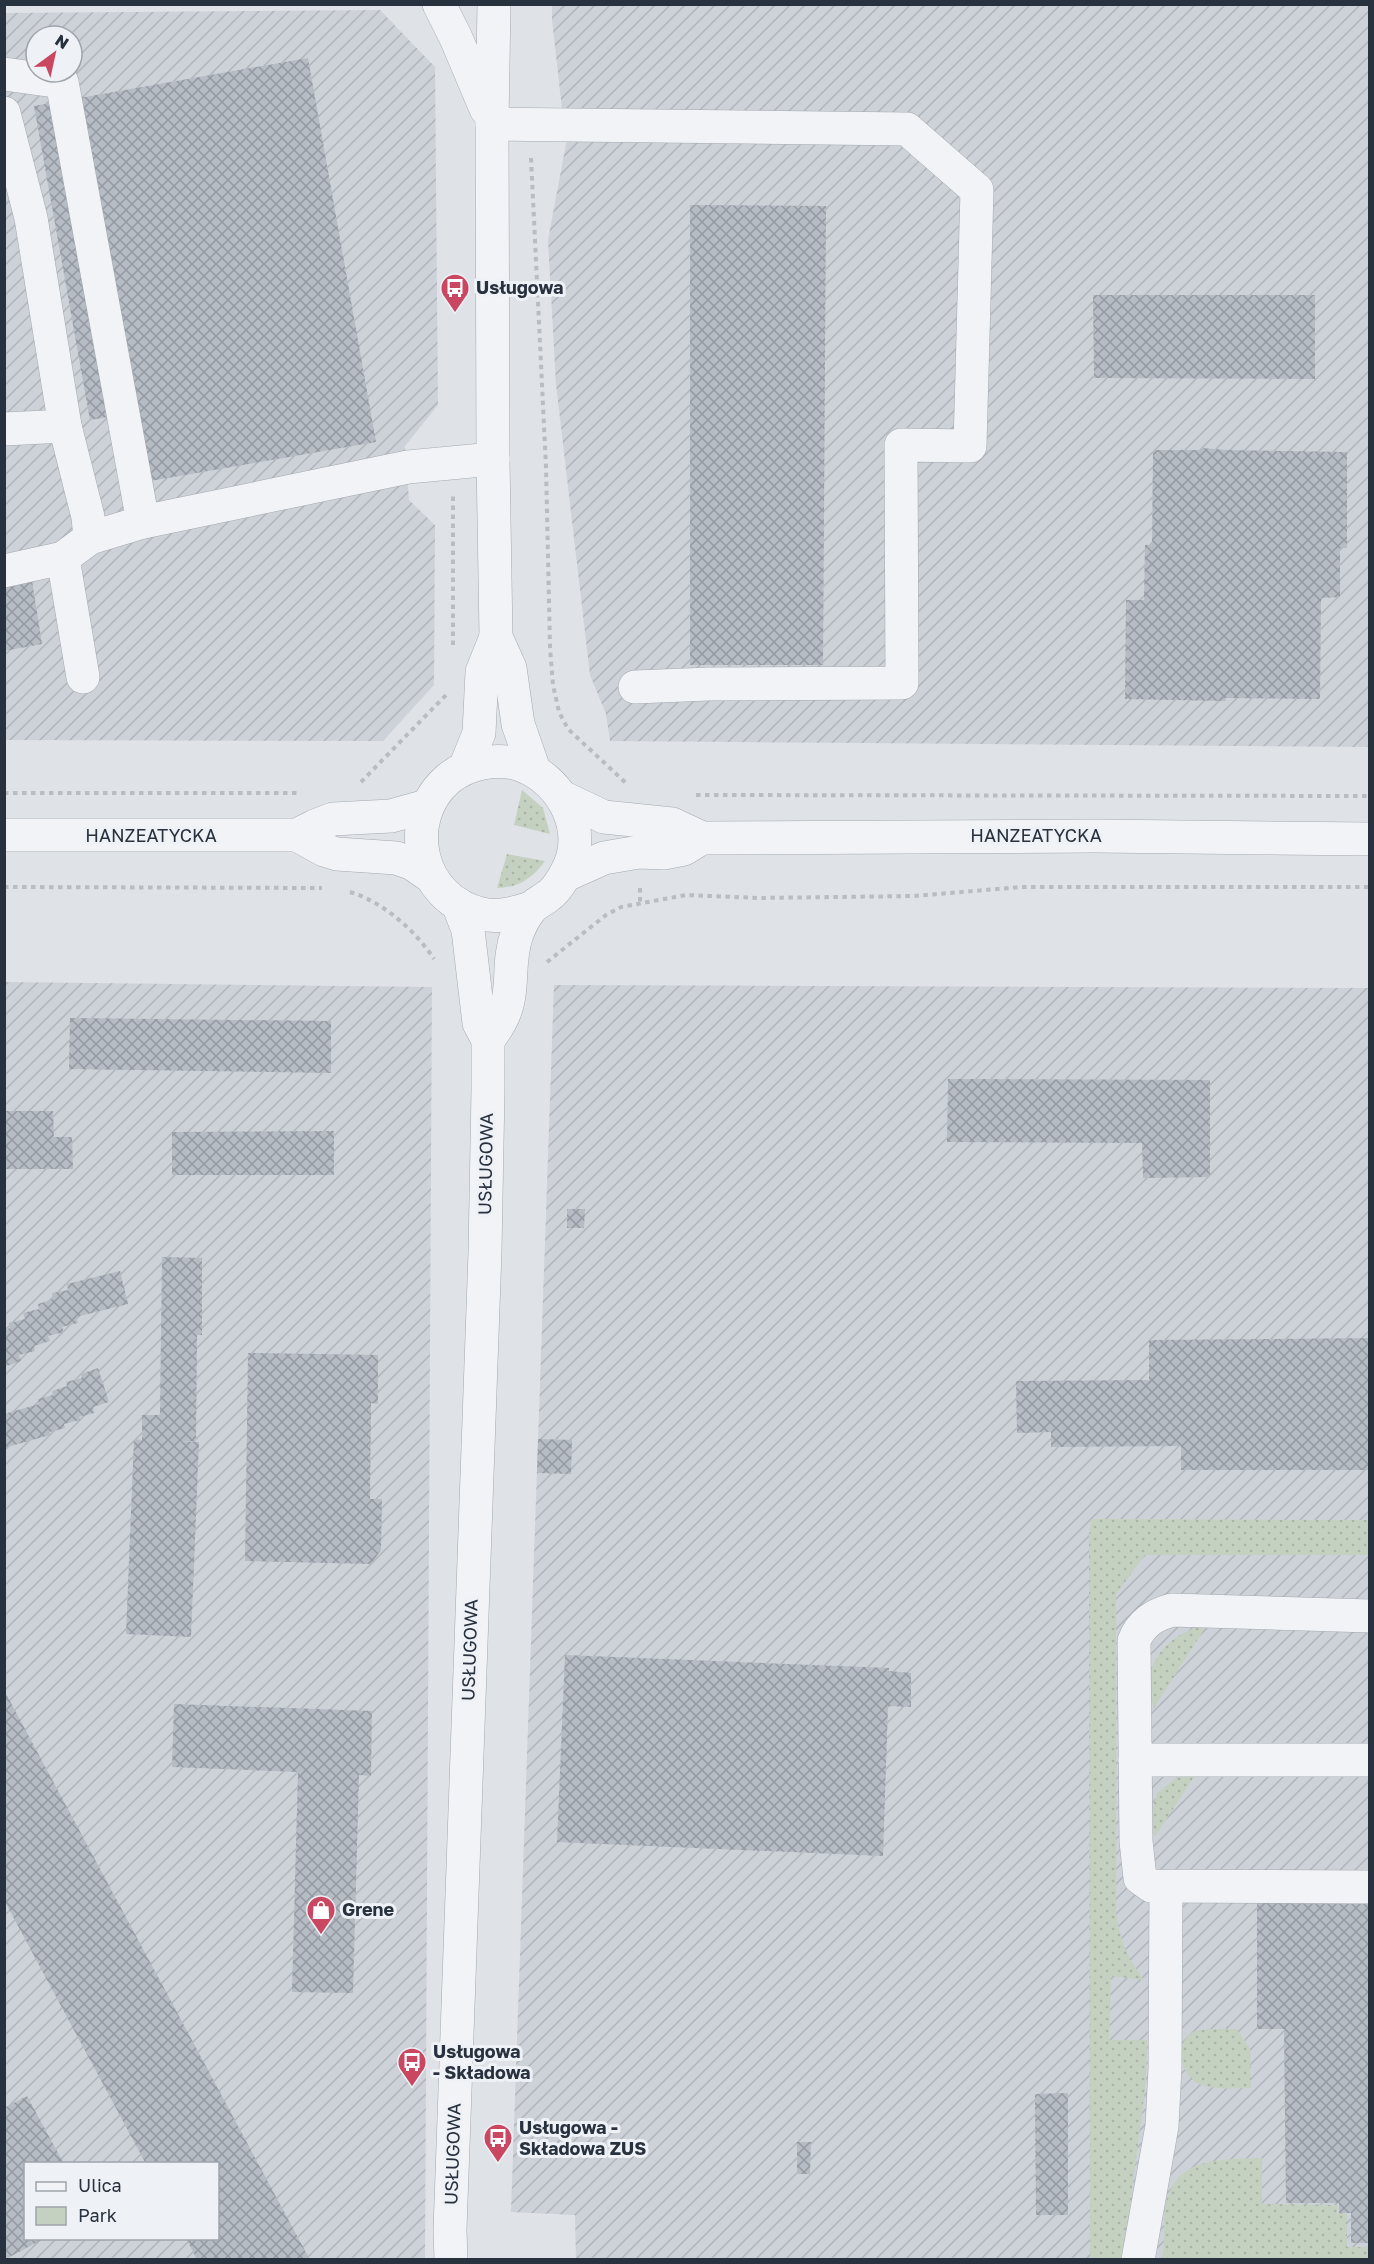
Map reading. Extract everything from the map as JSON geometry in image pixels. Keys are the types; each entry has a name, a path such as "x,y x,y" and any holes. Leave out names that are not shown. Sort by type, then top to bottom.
{"street":[{"path":"439,4 471,70 492,124"},
{"path":"494,4 493,459 496,637 482,672 498,685 518,724 534,770"},
{"path":"4,74 62,82 143,522"},
{"path":"4,113 31,218 65,426 88,517 90,538"},
{"path":"492,124 907,129 977,190 970,446 901,445 902,683 709,684 635,687"},
{"path":"4,429 65,426"},
{"path":"4,571 63,558 90,538 143,522 408,467 493,459"},
{"path":"63,558 83,677"},
{"path":"465,768 498,685"},
{"path":"488,1040 502,1021 509,1000 509,975 514,943 520,927 531,909 551,894 566,875 573,856 575,836 572,817 564,798 550,782 534,770 512,762 488,762 465,768 437,790 427,806 420,842 423,860 430,876 443,892 458,904 482,914 507,915 531,909"},
{"name":"HANZEATYCKA","path":"564,798 639,836 664,853 684,849 702,838 1096,836 1370,839"},
{"name":"HANZEATYCKA","path":"4,835 212,837 297,835 333,819 391,816 427,806"},
{"path":"297,835 324,850 337,854 396,858 411,863 430,876"},
{"name":"HANZEATYCKA","path":"566,875 604,858 639,836"},
{"name":"USŁUGOWA","path":"451,2259 456,2044 485,1252 488,1040 479,1023 468,930 458,904"},
{"path":"1370,1616 1172,1610 1158,1614 1145,1622 1137,1632 1134,1641 1136,1841 1140,1878 1151,1886 1166,1887 1370,1887"},
{"path":"1135,1760 1370,1760"},
{"path":"1138,2259 1162,2126 1165,2068 1166,1887"}],"path":[{"path":"530,124 546,467 553,685 559,712 568,729 639,794 640,903"},
{"path":"453,463 453,651"},
{"path":"358,785 444,698 453,686 553,685"},
{"path":"4,793 305,793"},
{"path":"685,795 1370,796"},
{"path":"4,887 326,888"},
{"path":"509,975 537,976 544,965 606,915 621,907 686,895 759,898 913,896 1021,887 1370,887"},
{"path":"345,891 378,904 395,916 429,952 442,971 474,973"}],"shaded area":[{"path":"552,5 1369,5 1369,747 610,741 606,714 590,675 556,384 548,240 566,144"},
{"path":"380,10 435,67 438,405 405,446 409,500 435,525 434,685 383,741 5,740 4,13"},
{"path":"5,982 432,987 425,2259 5,2260"},
{"path":"554,985 1369,988 1369,2259 576,2259 575,2215 511,2212"}],"green space":[{"path":"522,790 543,808 550,834 514,825"},
{"path":"507,854 545,861 524,881 505,888 497,888"},
{"path":"1091,1519 1369,1520 1369,1555 1145,1555 1116,1594 1116,1912 1125,1948 1144,1980 1111,1976 1109,2040 1147,2040 1146,2082 1123,2259 1090,2260 1089,1536"},
{"path":"1198,1627 1205,1628 1154,1708 1149,1681 1157,1657 1174,1639"},
{"path":"1187,1774 1195,1775 1155,1837 1151,1821 1157,1793 1176,1778"},
{"path":"1237,2029 1250,2049 1251,2088 1208,2087 1195,2082 1185,2071 1182,2056 1184,2041 1195,2031"},
{"path":"1262,2158 1262,2204 1337,2205 1337,2214 1347,2214 1347,2247 1369,2247 1369,2259 1162,2259 1165,2208 1170,2191 1178,2178 1189,2169 1201,2164 1231,2159"}],"building":[{"path":"308,58 376,442 150,481 138,412 90,420 34,106"},
{"path":"690,205 826,206 823,665 690,665"},
{"path":"1093,295 1315,295 1315,379 1094,378"},
{"path":"1201,448 1347,452 1347,548 1340,548 1340,597 1321,598 1320,699 1225,698 1226,701 1125,699 1126,600 1144,600 1145,545 1152,545 1153,450 1201,450"},
{"path":"32,581 42,644 4,651 4,586"},
{"path":"70,1018 331,1021 331,1073 69,1069"},
{"path":"948,1079 1210,1080 1210,1177 1143,1178 1142,1143 947,1142"},
{"path":"4,1111 53,1111 54,1137 72,1137 73,1169 4,1169"},
{"path":"334,1131 334,1175 172,1175 172,1132"},
{"path":"567,1209 585,1209 584,1228 567,1228"},
{"path":"162,1257 202,1258 202,1335 197,1335 196,1441 178,1441 199,1442 191,1637 126,1634 134,1439 142,1440 142,1415 160,1415"},
{"path":"120,1271 128,1304 76,1317 78,1323 62,1327 64,1332 48,1336 50,1341 34,1346 35,1351 19,1355 21,1361 4,1367 4,1330 10,1328 9,1323 25,1319 23,1313 39,1309 38,1304 53,1299 52,1293 68,1290 67,1284"},
{"path":"1370,1338 1370,1470 1181,1470 1181,1446 1051,1447 1051,1432 1017,1433 1016,1381 1149,1380 1149,1340"},
{"path":"248,1353 378,1355 378,1404 371,1403 370,1499 382,1499 381,1550 371,1564 245,1561"},
{"path":"98,1368 109,1402 93,1407 94,1413 64,1424 65,1428 50,1432 50,1435 4,1448 4,1414 39,1404 38,1399 53,1395 52,1391 67,1386 66,1382 82,1378 81,1374"},
{"path":"538,1439 572,1440 571,1474 537,1473"},
{"path":"565,1655 889,1668 889,1671 911,1673 911,1707 888,1706 883,1856 557,1842"},
{"path":"4,1690 310,2260 197,2260 187,2240 219,2240 219,2162 145,2162 4,1900"},
{"path":"174,1704 372,1711 371,1776 359,1775 353,1993 292,1992 298,1772 172,1767"},
{"path":"1370,1894 1370,2243 1351,2243 1351,2213 1339,2213 1339,2203 1286,2203 1284,2029 1257,2029 1257,1895"},
{"path":"1068,2093 1068,2215 1036,2215 1035,2094"},
{"path":"27,2096 63,2162 24,2162 24,2240 41,2240 4,2260 4,2108"},
{"path":"797,2142 811,2142 810,2174 797,2174"}],"place":[{"name":"Usługowa","path":"455,314"},
{"name":"Grene","path":"321,1936"},
{"name":"Usługowa - Składowa","path":"412,2088"},
{"name":"Usługowa - Składowa ZUS","path":"498,2164"}]}
